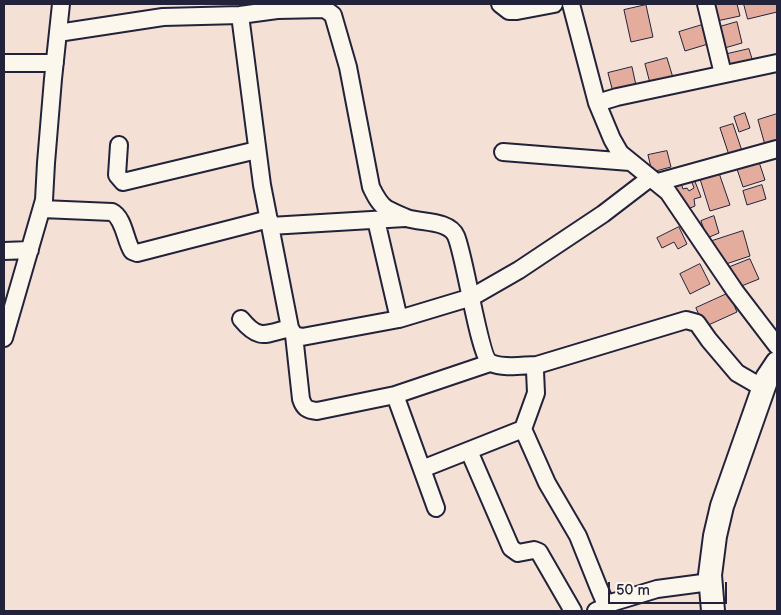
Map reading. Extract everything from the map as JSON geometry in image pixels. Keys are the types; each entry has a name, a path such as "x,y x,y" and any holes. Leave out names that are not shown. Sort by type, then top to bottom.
{"main road":[{"path":"714,611 710,575 715,536 722,506 767,378 777,363"}],"street":[{"path":"4,338 7,320 44,200 61,4"},
{"path":"500,4 509,11 517,11 554,4"},
{"path":"571,4 597,103 620,153 668,192 734,291 777,346"},
{"path":"706,4 723,74"},
{"path":"58,33 163,17 240,16 277,10 325,9 330,12 335,20 348,67 371,187 379,202 386,208 408,218 447,227 453,232 472,297 482,346 490,363"},
{"path":"240,16 257,150 269,223 292,332 300,392 303,406 308,410 317,411 395,395 490,363 504,366 537,365 686,320 692,320 697,323 708,340 737,373 764,388"},
{"path":"4,63 55,63"},
{"path":"597,103 617,97 777,63"},
{"path":"119,145 116,170 117,175 123,182 257,150"},
{"path":"241,319 250,331 256,334 292,332 302,337 399,319 472,297 519,270 654,180 777,149"},
{"path":"503,152 630,162"},
{"path":"42,208 112,212 120,220 132,252 136,253 269,223 408,218"},
{"path":"376,220 399,319"},
{"path":"4,251 30,250"},
{"path":"422,469 522,429 536,393 535,371 537,365"},
{"path":"395,395 436,508"},
{"path":"522,429 547,482 578,536 604,600 600,608"},
{"path":"469,451 511,548 518,553 534,550 539,552 572,611"},
{"path":"600,608 657,589 710,582"}],"building":[{"path":"737,4 740,16 712,22 708,6"},
{"path":"744,4 777,4 777,12 748,19"},
{"path":"646,5 653,37 631,42 624,10"},
{"path":"737,22 742,43 721,49 716,28"},
{"path":"702,25 708,44 685,51 679,32"},
{"path":"749,49 753,62 726,69 723,55"},
{"path":"667,58 674,81 651,87 645,64"},
{"path":"632,67 637,90 614,96 608,73"},
{"path":"745,113 750,128 739,132 734,117"},
{"path":"777,114 777,142 765,145 758,120"},
{"path":"733,124 743,154 730,158 720,128"},
{"path":"667,151 671,167 652,172 648,155"},
{"path":"759,162 765,180 743,187 737,169"},
{"path":"719,173 730,205 710,211 700,179"},
{"path":"694,179 701,197 694,199 695,206 688,209 678,200 673,186 681,183 683,189 687,188 689,191 694,188 691,180"},
{"path":"762,185 766,199 747,205 743,191"},
{"path":"714,216 719,233 707,238 701,221"},
{"path":"679,227 687,244 678,249 674,242 662,248 657,238"},
{"path":"743,231 750,256 726,264 709,242"},
{"path":"750,259 759,279 739,287 730,267"},
{"path":"700,264 710,284 690,294 680,274"},
{"path":"729,293 737,312 704,327 696,308"}]}
